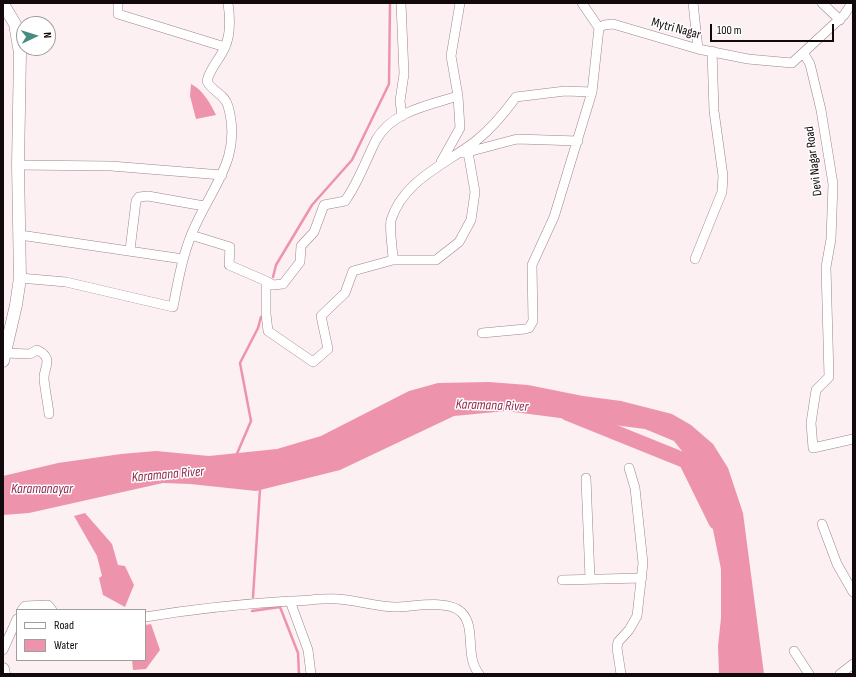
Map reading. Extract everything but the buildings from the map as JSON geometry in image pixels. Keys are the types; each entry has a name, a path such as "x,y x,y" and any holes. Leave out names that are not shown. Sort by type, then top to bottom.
{"main road":[{"path":"3,4 15,24 20,53 18,165 20,278 16,305 4,357"},
{"path":"3,669 4,674"}],"street":[{"path":"118,3 118,14 225,47"},
{"path":"20,278 66,282 174,307 183,259 191,235 204,206 222,175 230,154 233,126 228,103 221,95 209,86 207,81 214,63 225,47 229,29 228,3"},
{"path":"401,3 404,74 400,101 402,116"},
{"path":"440,163 460,128 458,96 451,56 460,3"},
{"path":"482,333 525,329 529,328 533,321 532,265 554,217 592,92 599,28 582,3"},
{"path":"693,3 698,49"},
{"path":"822,3 840,20"},
{"name":"Mytri Nagar","path":"599,28 604,25 613,24 698,49 748,58 792,63 804,54 840,20 852,3"},
{"path":"695,259 722,187 723,176 714,111 712,51"},
{"name":"Devi Nagar Road","path":"804,54 810,64 821,110 833,184 831,239 826,267 829,377 816,390 811,423 813,448 853,439"},
{"path":"393,260 391,221 407,191 440,163 478,140 500,117 516,97 565,90 592,92"},
{"path":"191,235 230,247 230,265 273,285 284,284 290,278 300,262 301,246 314,232 324,205 345,201 352,191 377,138 388,124 402,116 458,96"},
{"path":"440,163 468,152 517,139 578,141"},
{"path":"266,281 266,314 268,331 313,362 328,349 321,316 345,293 353,271 393,260 436,260 459,242 471,220 475,192 468,152"},
{"path":"18,165 111,166 222,175"},
{"path":"130,250 136,201 139,197 148,196 204,206"},
{"path":"20,235 183,259"},
{"path":"4,357 30,354 37,350 46,358 48,367 44,377 50,414"},
{"path":"621,674 617,648 618,642 637,616 643,563 635,488 629,468"},
{"path":"586,478 590,579"},
{"path":"822,524 837,564 853,592"},
{"path":"562,580 642,578"},
{"path":"146,617 273,601 339,599 395,607 420,605 452,607 460,611 467,621 470,653 475,668 479,674"},
{"path":"290,601 308,650 311,674"},
{"path":"23,609 25,606 34,604 48,605 51,609"},
{"path":"3,650 16,621"},
{"path":"794,651 809,674"},
{"path":"840,674 853,664"}],"water":[{"path":"191,84 203,94 216,115 196,119 190,96"},
{"name":"Karamanayar","path":"489,382 528,385 583,396 621,401 672,414 691,425 713,444 728,468 743,513 764,674 719,674 718,646 721,618 721,569 709,510 697,470 674,441 645,429 506,411 454,416 340,470 256,491 190,484 163,483 29,513 3,515 3,476 58,463 121,454 156,451 209,456 277,449 321,436 409,391 438,383"},
{"path":"85,513 112,544 118,565 125,566 134,585 125,607 103,595 99,578 102,576 97,556 74,516"},
{"path":"151,624 160,650 146,669 133,670 132,661 146,661 146,625"}],"waterway":[{"path":"273,277 276,265 312,205 352,160 389,84 390,3"},
{"path":"236,456 251,421 240,363 258,328 261,317"},
{"name":"Karamana River","path":"567,413 686,461 716,522"},
{"path":"253,597 260,489"},
{"path":"252,611 280,607 298,653 299,674"}]}
